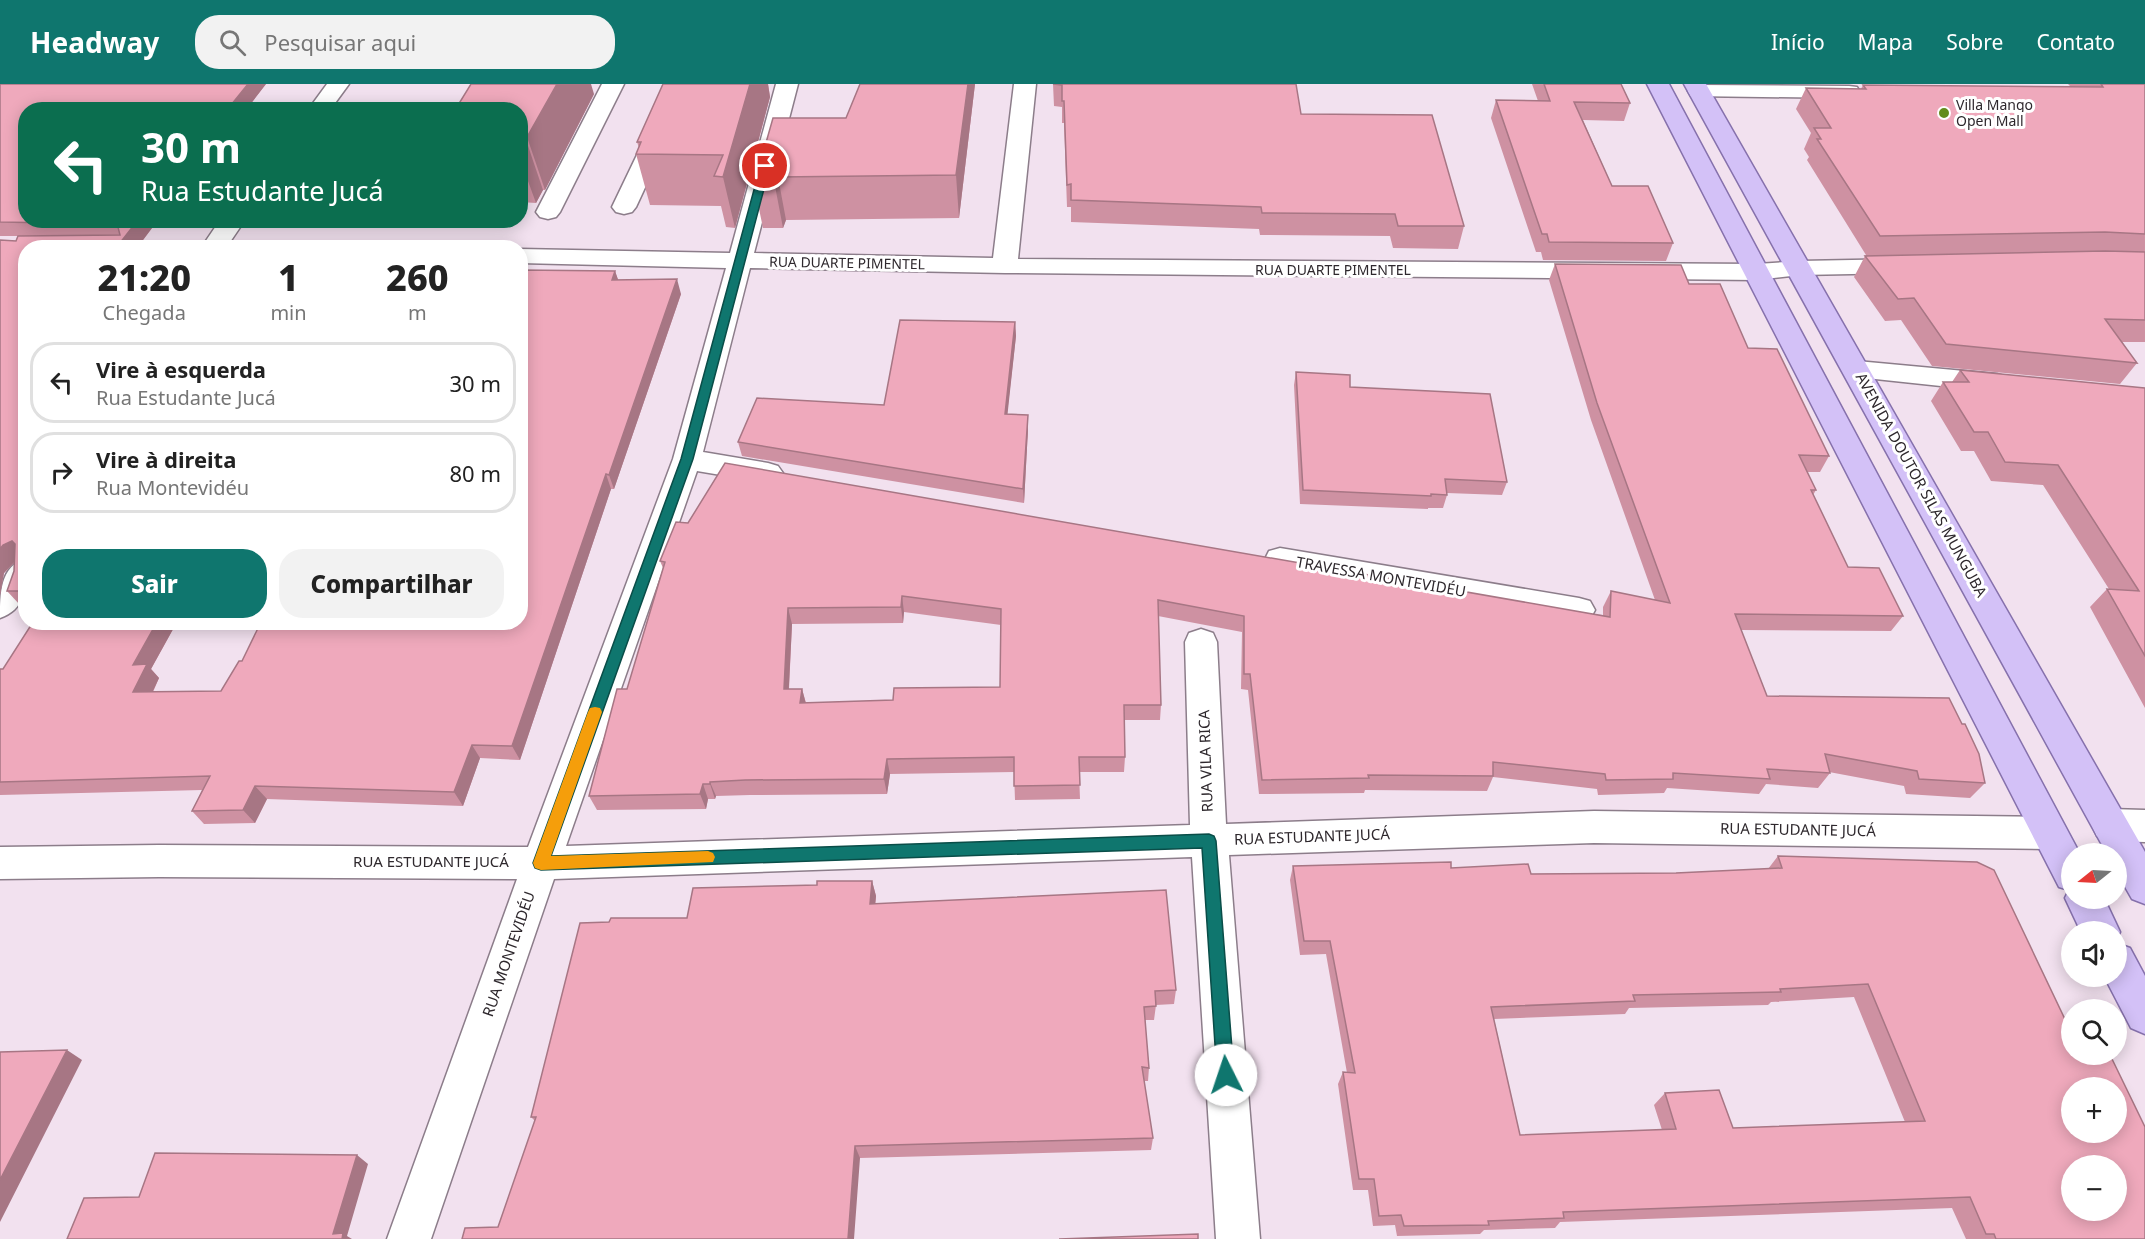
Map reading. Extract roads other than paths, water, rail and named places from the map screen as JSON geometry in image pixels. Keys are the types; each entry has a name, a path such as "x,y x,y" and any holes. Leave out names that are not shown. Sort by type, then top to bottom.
{"main road":[{"path":"1658,84 2061,855"},
{"name":"AVENIDA DOUTOR SILAS MUNGUBA","path":"1697,87 2145,887"},
{"path":"2127,981 2145,1015"}],"street":[{"path":"325,102 338,84"},
{"path":"548,212 613,84"},
{"path":"624,207 682,84"},
{"name":"RUA MONTEVIDÉU","path":"409,1239 541,863 687,459 786,84"},
{"path":"1005,266 1025,84"},
{"path":"1697,87 1870,92"},
{"name":"RUA DUARTE PIMENTEL","path":"528,256 1005,266 1757,272 1800,268 1926,266"},
{"path":"1857,370 2018,386"},
{"path":"687,459 792,477"},
{"name":"TRAVESSA MONTEVIDÉU","path":"1250,554 1579,610"},
{"path":"0,606 18,580"},
{"name":"RUA VILA RICA","path":"1202,642 1209,841 1238,1239"},
{"path":"2110,825 2145,826"},
{"name":"RUA ESTUDANTE JUCÁ","path":"0,863 159,861 541,863 1594,827 2049,833"}],"place":[{"name":"Villa Mango Open Mall","path":"1944,113"}]}
